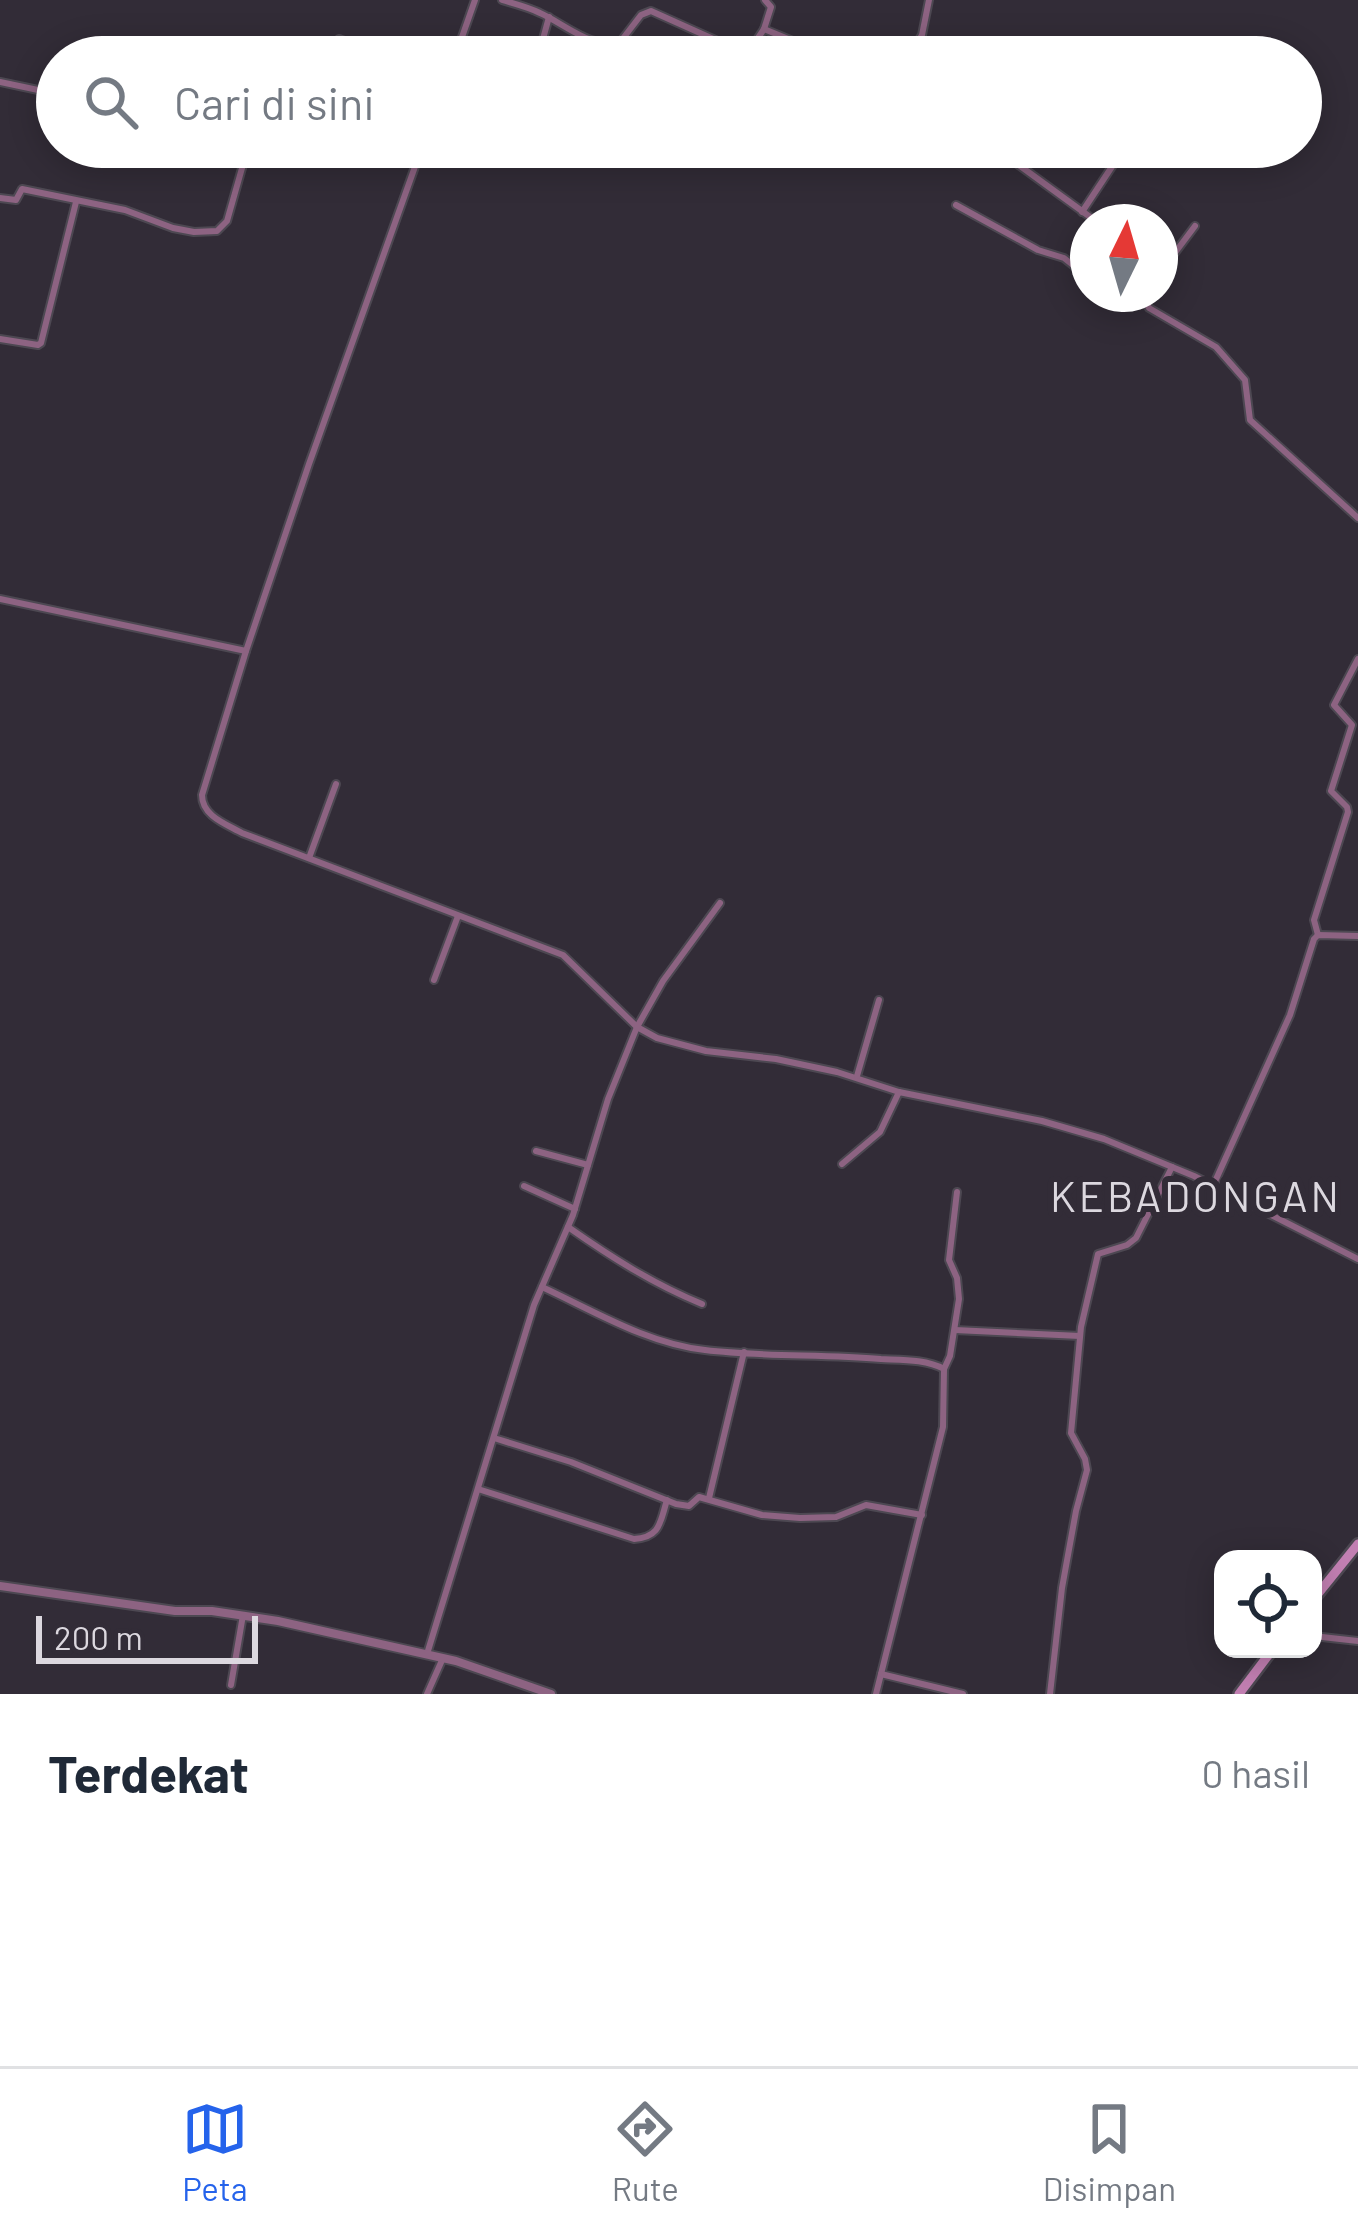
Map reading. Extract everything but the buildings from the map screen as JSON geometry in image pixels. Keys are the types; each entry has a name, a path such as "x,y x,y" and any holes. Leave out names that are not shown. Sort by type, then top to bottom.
{"main road":[{"path":"1322,1589 1358,1544"},
{"path":"1239,1694 1266,1658"}],"street":[{"path":"462,36 475,0"},
{"path":"502,0 585,36"},
{"path":"759,36 771,8 765,0"},
{"path":"921,36 929,0"},
{"path":"624,36 651,10 707,36"},
{"path":"544,36 549,17"},
{"path":"764,28 783,36"},
{"path":"0,82 36,90"},
{"path":"0,199 16,200 22,189 125,211 173,228 217,231 227,221 242,168"},
{"path":"415,168 246,651 202,795 209,814 242,833 563,955 637,1027 657,1038 706,1051 857,1076 899,1092 1042,1121 1104,1139 1213,1186 1358,1259"},
{"path":"1022,168 1071,204"},
{"path":"1087,204 1111,168"},
{"path":"0,339 41,344 76,201"},
{"path":"956,205 1070,263"},
{"path":"1178,249 1195,226"},
{"path":"1159,312 1216,347 1245,380 1250,420 1358,518"},
{"path":"0,599 246,651"},
{"path":"1213,1186 1290,1015 1318,934 1314,920 1348,812 1331,791 1352,727 1334,705 1357,663"},
{"path":"309,858 337,784"},
{"path":"427,1654 542,1287 575,1209 608,1099 662,981 720,903"},
{"path":"434,980 459,915"},
{"path":"1318,934 1358,936"},
{"path":"857,1076 879,1000"},
{"path":"842,1164 880,1132 899,1092"},
{"path":"536,1150 588,1166"},
{"path":"1050,1694 1062,1588 1087,1470 1071,1433 1080,1336 1098,1254 1136,1238 1172,1167"},
{"path":"524,1186 575,1209"},
{"path":"876,1694 943,1427 944,1369 959,1299 957,1277 949,1261 957,1192"},
{"path":"568,1227 646,1279 701,1304"},
{"path":"542,1287 656,1339 704,1350 915,1361 944,1369"},
{"path":"955,1330 1080,1336"},
{"path":"709,1498 744,1352"},
{"path":"494,1438 688,1506 700,1497 763,1515 836,1517 866,1505 922,1515"},
{"path":"478,1489 634,1539 650,1538 667,1500"},
{"path":"0,1586 175,1611 243,1615 443,1658 550,1694"},
{"path":"232,1685 243,1615"},
{"path":"1322,1637 1358,1641"},
{"path":"428,1694 443,1658"},
{"path":"880,1675 963,1694"}],"district":[{"name":"KEBADONGAN","path":"1196,1195"}]}
